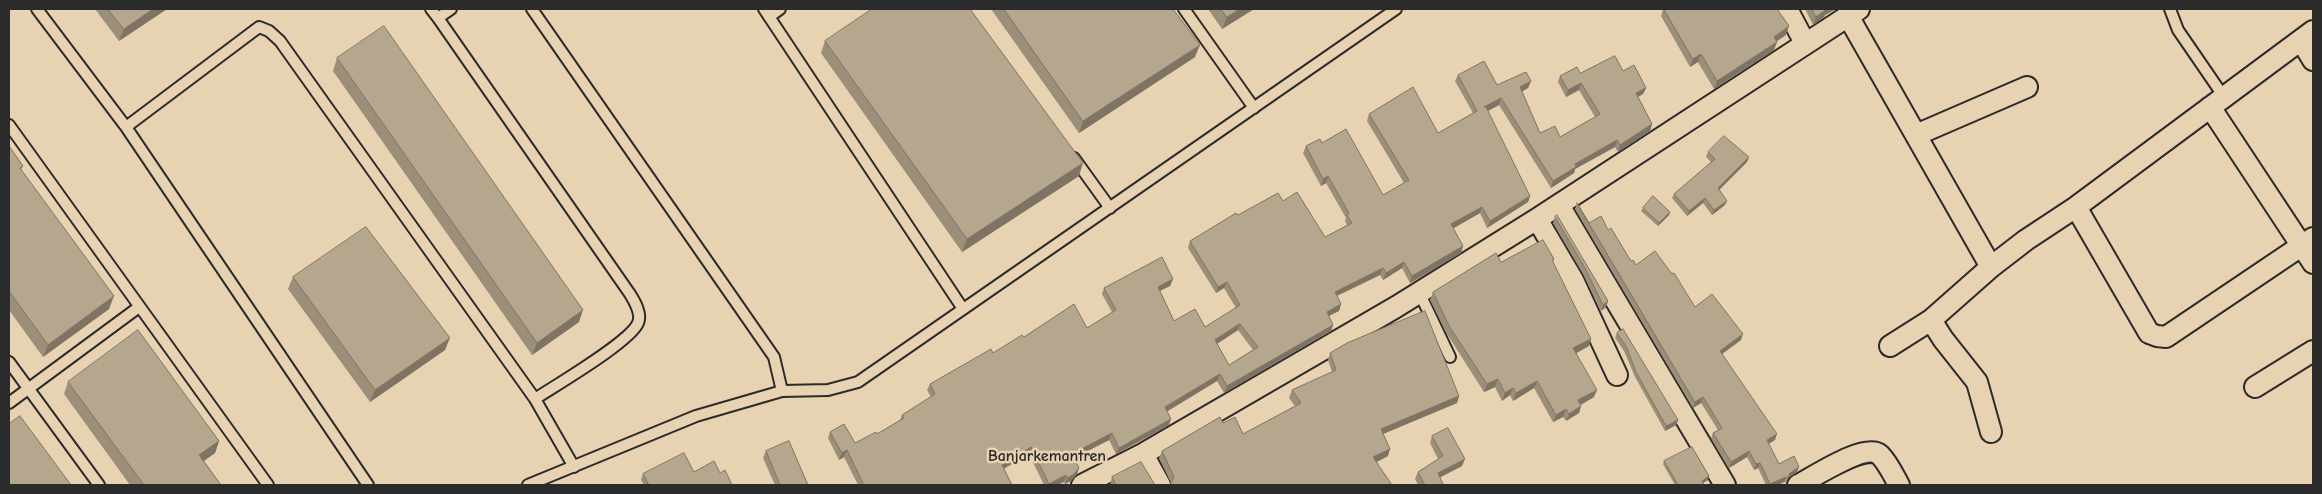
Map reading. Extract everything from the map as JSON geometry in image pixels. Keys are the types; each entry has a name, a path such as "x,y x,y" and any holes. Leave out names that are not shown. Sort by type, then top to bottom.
{"street":[{"path":"1787,9 1805,43"},
{"path":"1082,485 1143,454 1419,292 1537,219 1853,12 1916,135 1991,267"},
{"path":"1890,346 1931,320 1991,267 2076,207 2307,35 2313,60"},
{"path":"1916,135 2027,87"},
{"path":"2217,102 2308,242 2313,263"},
{"path":"1559,204 1725,485"},
{"path":"2076,207 2149,333 2157,336 2166,337 2308,242"},
{"path":"1537,219 1573,280 1617,375"},
{"path":"1931,320 1943,339 1977,382 1991,432"},
{"path":"2255,387 2313,351"},
{"path":"1798,485 1857,454 1868,451 1880,454 1900,485"},
{"path":"1143,454 1160,485"}],"lane":[{"path":"37,9 126,128 368,485"},
{"path":"450,9 434,13 630,294 639,314 639,322 627,338 535,399"},
{"path":"532,9 774,357 782,391"},
{"path":"780,9 766,13 963,309"},
{"path":"1184,9 1254,108"},
{"path":"528,485 696,416 782,391 828,390 858,382 1395,9"},
{"path":"2170,9 2178,30 2217,102"},
{"path":"126,128 259,27 268,31 280,41 535,399 574,466"},
{"path":"9,125 268,485"},
{"path":"1070,152 1110,208"},
{"path":"1419,292 1450,358"},
{"path":"9,403 139,307"},
{"path":"9,362 99,485"}],"building":[{"path":"108,9 153,9 124,29"},
{"path":"872,9 970,9 1083,163 967,239 825,41"},
{"path":"1004,9 1173,9 1200,45 1083,121"},
{"path":"1221,9 1240,9 1227,17"},
{"path":"1664,9 1777,9 1789,26 1774,37 1777,42 1717,81 1701,54 1693,59"},
{"path":"1812,9 1827,9 1816,17"},
{"path":"384,26 583,310 537,343 337,58"},
{"path":"1615,56 1623,71 1634,65 1646,88 1636,93 1652,124 1620,145 1617,140 1575,164 1576,167 1553,181 1501,98 1484,107 1486,107 1530,196 1490,221 1482,207 1451,224 1463,246 1412,276 1404,262 1386,273 1383,268 1335,292 1341,304 1327,312 1333,325 1227,386 1220,374 1165,407 1171,419 1119,448 1112,433 1072,454 1079,468 1073,475 1067,478 1066,475 1049,484 1031,447 1002,465 1012,485 860,485 863,483 847,450 842,453 830,432 844,424 855,443 876,432 877,434 904,418 902,415 935,394 930,384 991,349 993,353 1022,335 1024,337 1074,304 1087,328 1116,310 1104,288 1162,257 1173,279 1158,287 1174,321 1195,309 1205,327 1240,305 1227,282 1218,287 1190,241 1236,213 1238,215 1278,193 1283,201 1297,192 1325,237 1352,223 1347,215 1349,213 1328,176 1323,179 1306,146 1320,139 1322,143 1346,129 1383,195 1409,180 1369,114 1413,87 1438,133 1477,111 1458,75 1484,61 1497,85 1526,72 1531,81 1520,87 1540,133 1555,126 1560,137 1600,114 1581,83 1568,90 1560,76 1577,67 1580,73","holes":["1240,324 1258,347 1229,365 1215,340"]},
{"path":"1724,136 1749,157 1718,188 1727,201 1714,210 1705,198 1689,211 1674,194 1715,159 1708,152"},
{"path":"9,146 23,166 20,168 114,296 48,345 9,291"},
{"path":"1653,196 1670,212 1659,223 1643,208"},
{"path":"1577,203 1589,223 1601,216 1608,230 1611,228 1631,261 1633,260 1636,265 1655,251 1672,274 1674,273 1695,307 1712,294 1743,334 1720,351 1777,434 1767,440 1779,464 1794,456 1799,467 1790,473 1788,478 1786,477 1770,484 1760,463 1756,464 1749,451 1731,462 1713,433 1722,428 1703,397 1695,402"},
{"path":"1557,215 1608,301 1603,305 1585,268 1555,217"},
{"path":"366,227 450,338 375,390 293,277"},
{"path":"1543,240 1554,259 1552,260 1591,339 1573,348 1597,390 1578,400 1581,406 1569,414 1566,409 1556,415 1537,381 1516,393 1513,388 1505,393 1498,379 1487,384 1449,326 1433,292 1496,253 1501,262"},
{"path":"1425,311 1459,396 1381,429 1390,449 1373,457 1392,485 1170,485 1174,477 1162,451 1220,417 1223,423 1235,417 1243,434 1301,403 1292,390 1336,370 1330,353 1347,343"},
{"path":"1623,329 1678,420 1666,426 1636,372 1626,346 1617,333"},
{"path":"138,330 219,441 199,455 221,485 144,485 68,382"},
{"path":"20,416 71,485 9,485 9,424"},
{"path":"1448,428 1465,459 1438,473 1443,484 1425,485 1418,472 1443,456 1432,436"},
{"path":"789,441 808,485 780,485 766,451"},
{"path":"1692,447 1709,476 1702,481 1704,485 1678,485 1664,461"},
{"path":"684,453 694,472 714,461 720,473 725,470 732,485 649,485 643,474"},
{"path":"1141,462 1155,485 1116,485 1112,477"}],"district":[{"name":"Banjarkemantren","path":"1047,456"}]}
